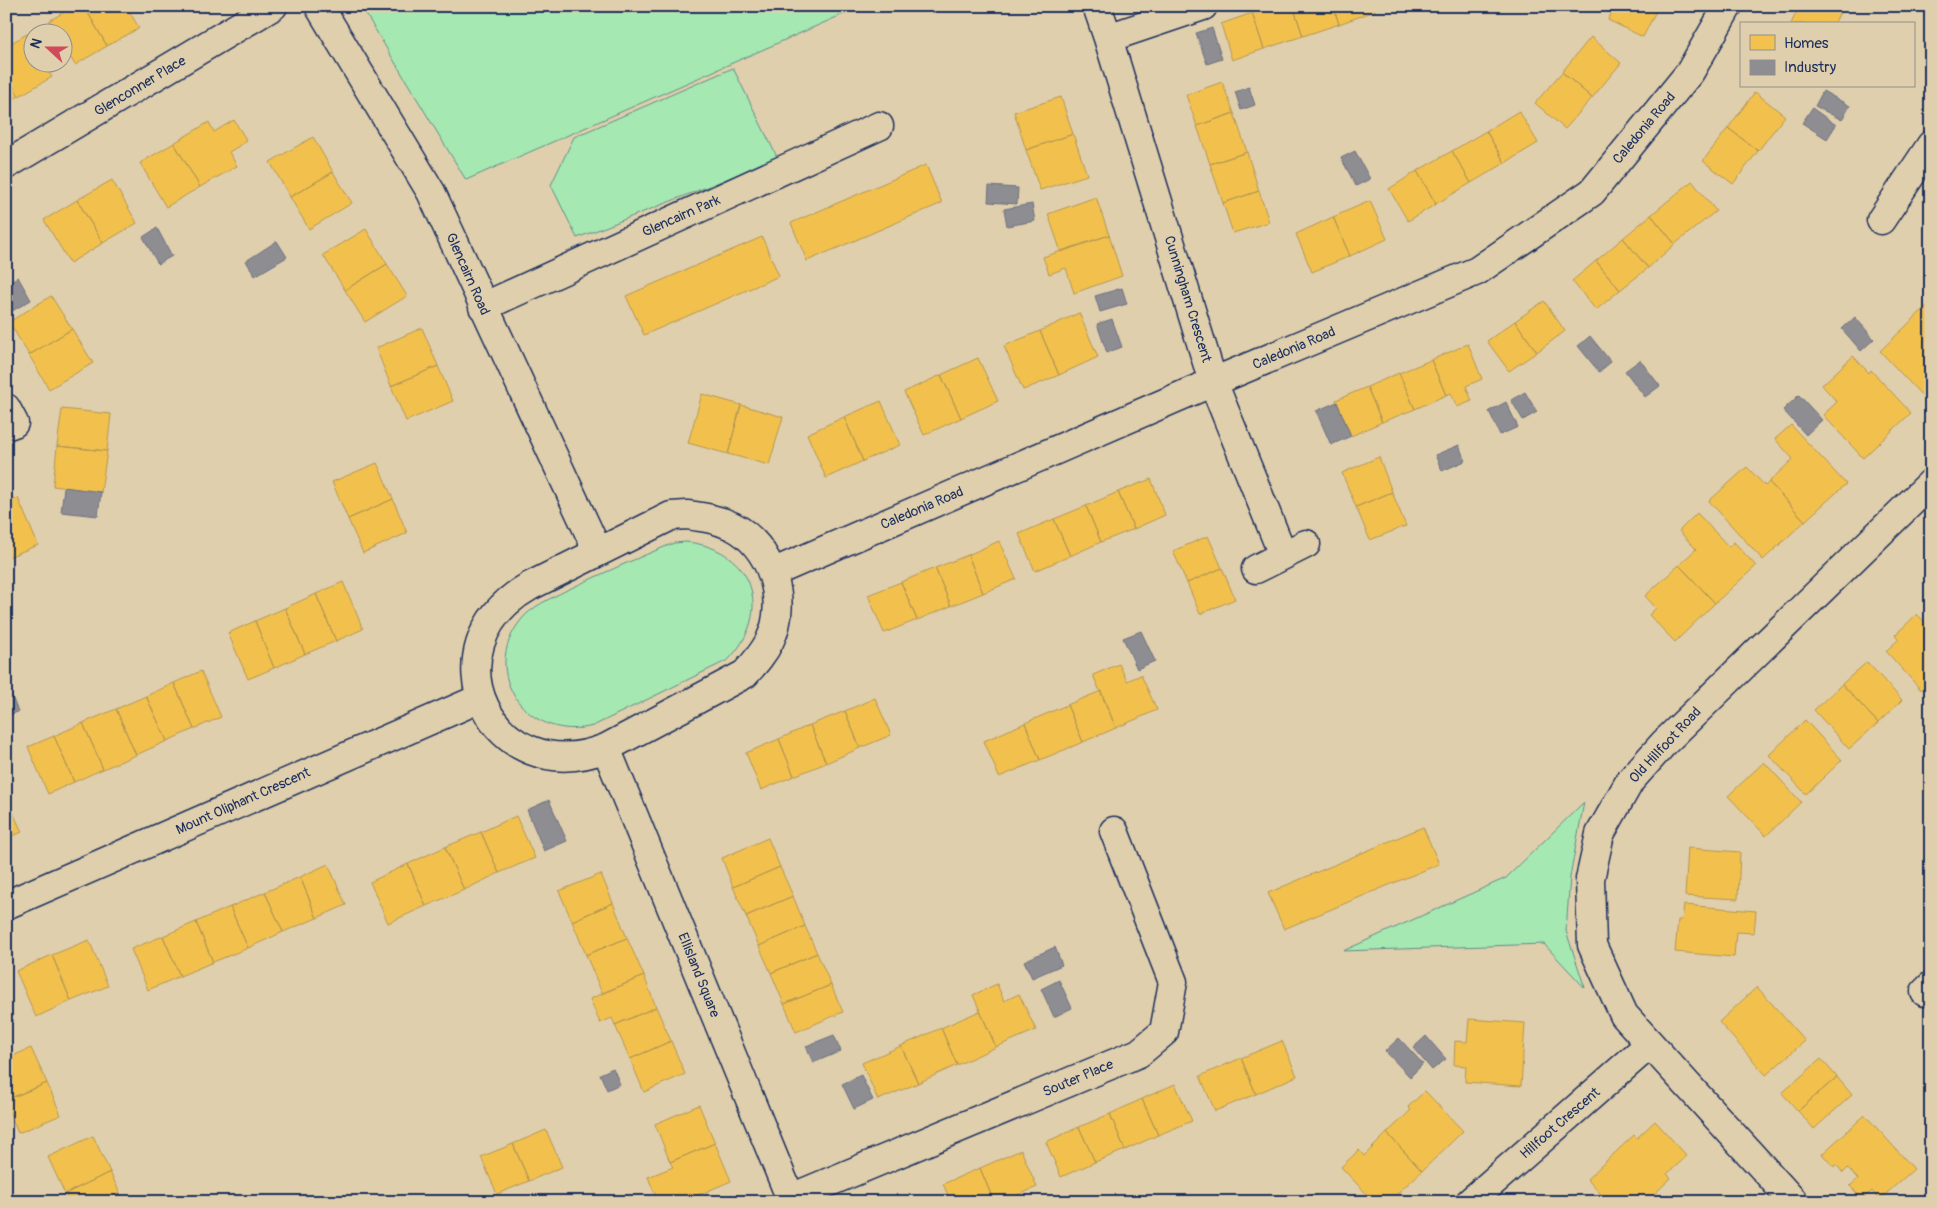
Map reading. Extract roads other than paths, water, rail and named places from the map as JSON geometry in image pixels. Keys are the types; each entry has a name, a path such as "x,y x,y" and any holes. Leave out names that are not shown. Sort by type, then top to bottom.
{"street":[{"name":"Glenconner Place","path":"6,165 273,6"},
{"name":"Glencairn Road","path":"319,6 431,192 598,552"},
{"name":"Cunningham Crescent","path":"1097,6 1214,382 1294,550 1256,569"},
{"path":"1108,38 1203,6"},
{"name":"Caledonia Road","path":"772,573 1214,382 1477,271 1592,192 1690,72 1728,6"},
{"name":"Glencairn Park","path":"483,307 879,126"},
{"path":"1881,220 1931,145"},
{"path":"6,408 14,423 6,426"},
{"name":"Old Hillfoot Road","path":"1794,1202 1624,1015 1592,945 1590,879 1600,834 1630,781 1664,743 1931,483"},
{"path":"671,516 709,517 733,527 749,538 759,550 772,573 777,597 775,624 771,639 760,658 744,674 606,748 581,756 562,758 548,756 526,749 513,741 496,725 480,698 476,674 477,651 485,629 497,610 515,594 598,552 671,516"},
{"name":"Mount Oliphant Crescent","path":"6,904 480,698"},
{"name":"Ellisland Square","path":"606,748 792,1200"},
{"name":"Souter Place","path":"792,1200 1139,1053 1164,1032 1173,982 1114,831"},
{"name":"Hillfoot Crescent","path":"1470,1202 1650,1044"}]}
